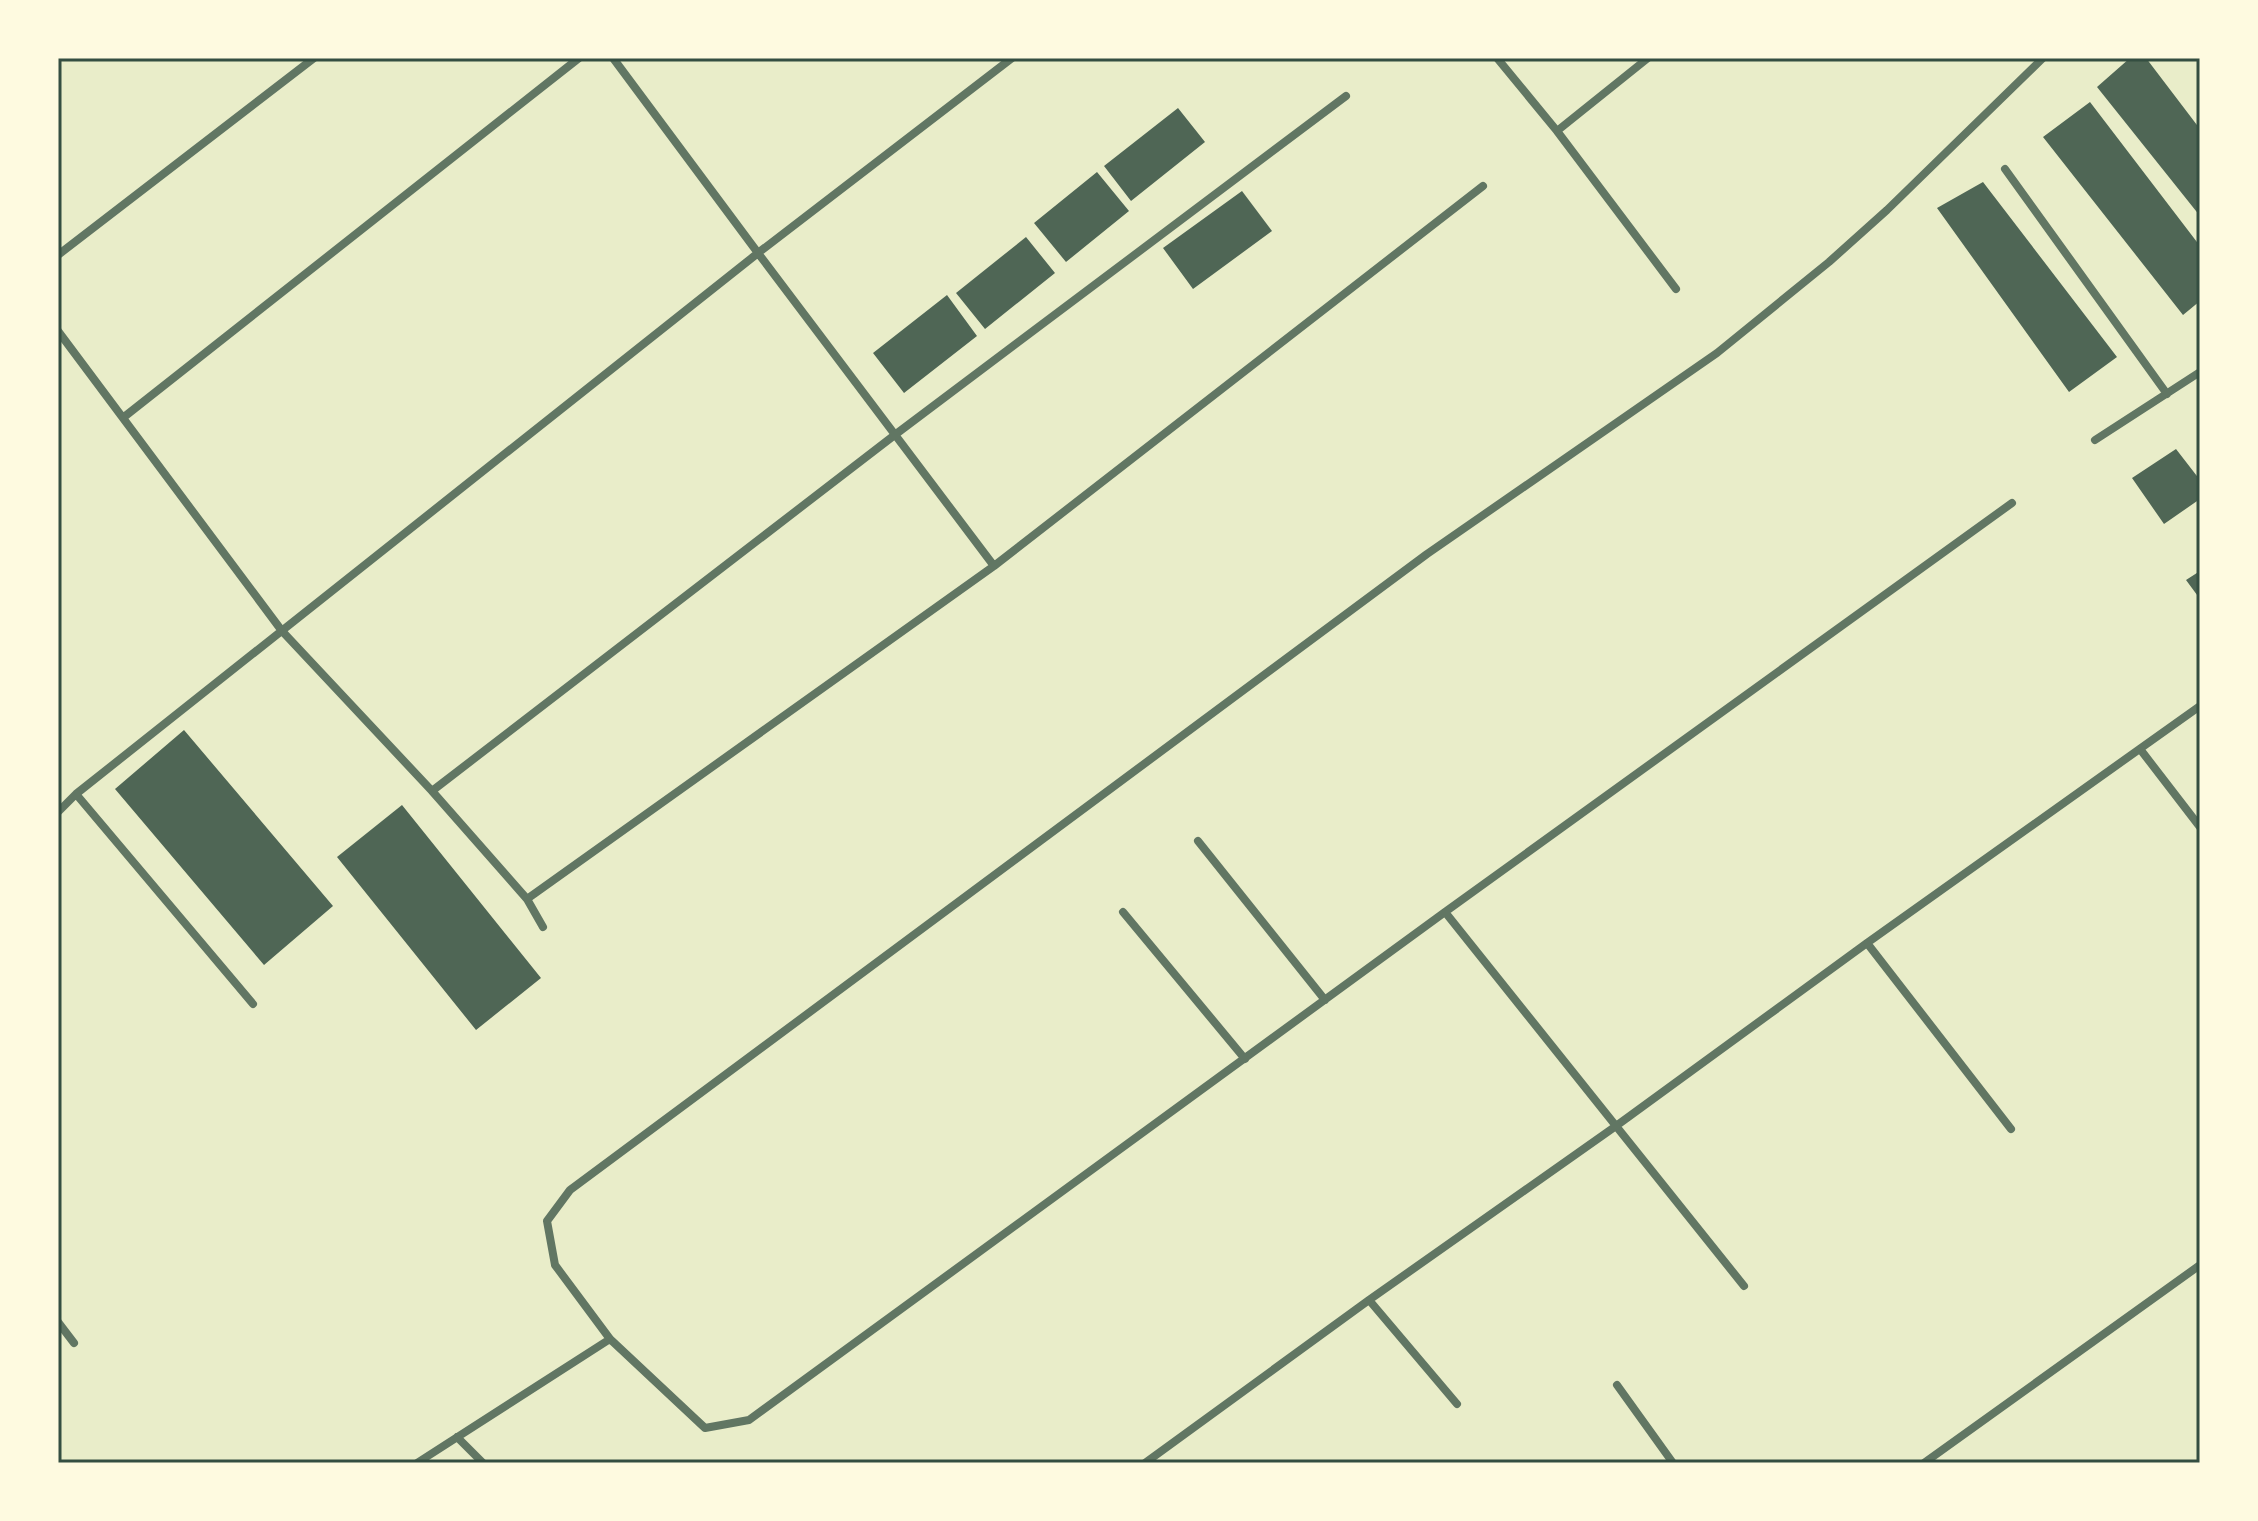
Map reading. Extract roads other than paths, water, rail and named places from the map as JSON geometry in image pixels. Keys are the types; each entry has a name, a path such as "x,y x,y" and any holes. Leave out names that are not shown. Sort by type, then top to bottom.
{"street":[{"path":"58,255 314,58"},
{"path":"124,417 579,58"},
{"path":"613,58 994,566"},
{"path":"58,812 76,794 758,253 1012,58"},
{"path":"1497,58 1557,131 1676,289"},
{"path":"1557,131 1648,58"},
{"path":"2012,503 749,1420 705,1428 610,1339 555,1265 547,1221 570,1190 1427,554 1717,353 1829,262 1887,210 2043,58"},
{"path":"432,791 896,434 1346,96"},
{"path":"2005,169 2167,394"},
{"path":"527,899 994,566 1483,186"},
{"path":"58,331 282,631 432,791 527,899 543,927"},
{"path":"2095,440 2200,372"},
{"path":"1145,1463 1157,1460 1369,1300 2200,706"},
{"path":"2140,749 2200,827"},
{"path":"76,794 253,1004"},
{"path":"1198,841 1325,1000"},
{"path":"1123,912 1245,1059"},
{"path":"1445,912 1744,1286"},
{"path":"1867,943 2011,1129"},
{"path":"1924,1463 2200,1265"},
{"path":"1369,1300 1457,1404"},
{"path":"58,1322 74,1343"},
{"path":"417,1463 610,1339"},
{"path":"1617,1385 1673,1463"},
{"path":"457,1437 483,1463"}]}
